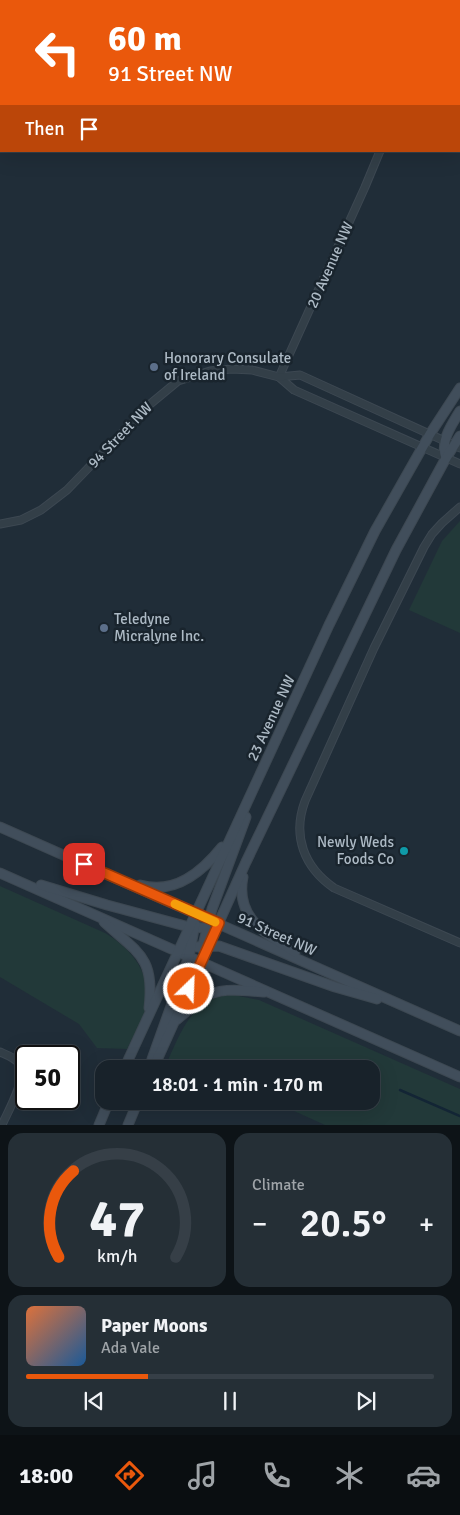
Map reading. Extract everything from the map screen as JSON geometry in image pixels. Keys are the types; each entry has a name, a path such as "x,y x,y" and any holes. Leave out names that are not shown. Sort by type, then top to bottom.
{"main road":[{"name":"23 Avenue NW","path":"128,1060 179,951 192,928 196,913 267,758 375,531 426,449 437,437 460,388"},
{"path":"446,458 437,437 450,428 460,411"},
{"path":"205,946 219,923 246,862 396,550 446,458 457,447 460,436"},
{"path":"157,1060 202,962 208,923 267,758"},
{"name":"91 Street NW","path":"0,827 196,913 208,923 219,923 460,1031"},
{"path":"118,879 150,887 176,885 209,863 232,835"},
{"path":"246,862 241,887 243,902 258,927 322,970"},
{"path":"0,872 88,900 192,928 208,923"},
{"path":"0,872 179,951 190,951 205,946 226,948 335,987 408,1008"},
{"path":"98,916 134,947 147,967 151,981 148,1016"},
{"path":"151,1060 190,951 192,928"},
{"path":"190,951 202,962 460,1076"},
{"path":"175,1021 203,998 219,991 272,992"},
{"path":"98,1125 105,1110"},
{"path":"129,1122 134,1110"}],"street":[{"name":"20 Avenue NW","path":"280,377 380,152"},
{"name":"94 Street NW","path":"0,524 21,520 67,490 148,405 178,381 210,371 232,369 252,370 280,377 300,375 457,447"},
{"name":"94 Street NW","path":"280,377 294,390 460,464"},
{"path":"460,507 432,534 424,547 374,648 305,802 300,814 299,827 308,861 319,877 334,888 460,943"},
{"path":"0,1052 14,1059 22,1067 21,1081 2,1125"}],"green space":[{"path":"460,521 460,633 409,610 442,541"},
{"path":"0,886 105,933 115,939 131,955 143,973 147,994 143,1017 127,1049 97,1048 79,1024 0,977"},
{"path":"234,995 259,1000 460,1089 460,1125 325,1125 292,1110 380,1110 380,1060 168,1060 189,1019 198,1009 220,997"}],"waterway":[{"path":"400,1090 460,1116"}],"slow traffic":[{"path":"175,904 215,922"}],"place":[{"name":"Honorary Consulate of Ireland","path":"154,367"},
{"name":"Teledyne Micralyne Inc.","path":"104,628"},
{"name":"Newly Weds Foods Co","path":"404,851"}],"route":[{"path":"84,864 219,923 189,989"}]}
